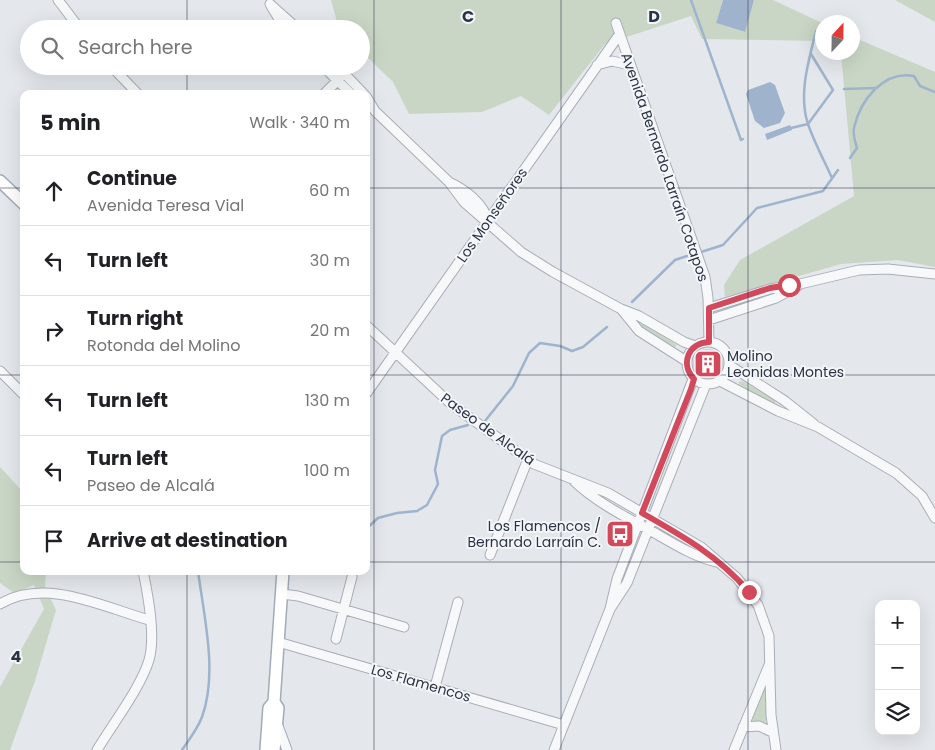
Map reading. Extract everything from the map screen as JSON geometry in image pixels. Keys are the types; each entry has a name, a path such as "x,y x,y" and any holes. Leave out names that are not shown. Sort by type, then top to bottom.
{"main road":[{"path":"0,181 20,200"},
{"path":"266,750 269,708 274,702 283,575"},
{"path":"274,702 278,708 274,750"}],"street":[{"path":"58,0 74,20"},
{"path":"67,0 74,20"},
{"path":"268,2 279,20"},
{"path":"268,2 288,20"},
{"name":"Avenida Bernardo Larraín Cotapos","path":"616,23 618,35 705,277 709,308 709,342"},
{"name":"Los Monseñores","path":"370,388 618,35"},
{"path":"596,65 612,61 630,65"},
{"path":"120,75 134,90"},
{"path":"331,75 347,90"},
{"path":"328,90 344,75"},
{"path":"346,75 360,90"},
{"path":"370,103 375,111 449,182 464,202 535,262 621,309 639,316 687,344 695,346"},
{"path":"370,108 375,111"},
{"path":"709,308 770,288 800,284 835,274 871,269 904,270 935,274"},
{"path":"709,320 776,298 800,284"},
{"path":"621,309 639,331 686,361"},
{"name":"Paseo de Alcalá","path":"370,329 458,410 539,467 601,490 701,547 737,578 758,605 769,636 772,732 776,750"},
{"path":"709,342 724,349 729,365 726,374 720,381 706,384 694,379 688,371 686,361 689,352 695,346 709,342"},
{"path":"729,365 785,401 818,427 908,482 922,496 935,518"},
{"path":"0,371 20,391"},
{"path":"554,750 610,609 614,587 694,379"},
{"path":"720,381 783,414 818,427"},
{"path":"610,609 623,591 706,384"},
{"path":"665,455 676,459"},
{"path":"490,556 528,459"},
{"name":"Paseo de Alcalá","path":"574,481 595,498 648,530 687,552 717,562"},
{"path":"97,750 146,670 151,647 143,575"},
{"path":"336,639 352,577"},
{"path":"0,604 27,593 50,593 149,620"},
{"path":"282,594 404,627"},
{"path":"434,687 458,602"},
{"name":"Los Flamencos","path":"278,642 564,725"},
{"path":"734,750 771,661"},
{"path":"277,724 287,750"},
{"path":"743,727 759,726 772,732"}],"green space":[{"path":"331,0 723,0 716,23 744,32 754,0 773,0 815,20 815,41 702,39 691,16 605,44 549,115 521,96 482,112 409,114 393,82 370,60 370,20 337,20"},
{"path":"895,0 935,0 935,22"},
{"path":"860,40 935,72 935,267 898,260 841,264 725,297 724,285 740,260 854,196 842,60 860,60"},
{"path":"637,323 647,325 677,345 675,347 647,332"},
{"path":"708,349 719,353 723,364 719,375 708,379 697,375 693,364 697,353"},
{"path":"742,381 775,400 775,403 773,404 739,384"},
{"path":"694,397 627,569 626,570"},
{"path":"0,467 20,489 20,575 46,575 45,587 56,610 35,681 10,750 0,750 0,687 44,609 34,585 14,593 0,583"},
{"path":"766,687 766,721 765,723 752,721 763,688"}],"water":[{"path":"723,0 754,0 745,32 716,23"},
{"path":"770,82 775,85 785,113 780,123 764,128 755,121 746,94 748,90"},
{"path":"790,125 792,130 767,140 765,134"}],"waterway":[{"path":"691,0 741,140 743,139"},
{"path":"815,35 804,89 805,113 813,138 832,178"},
{"path":"791,128 808,124 833,90 811,54"},
{"path":"850,158 857,148 854,138 857,117 868,98 883,82 903,75 914,76 920,86 935,92"},
{"path":"844,89 876,88"},
{"path":"701,252 723,245 757,208 823,191 838,170"},
{"path":"632,302 675,260 687,256"},
{"path":"485,421 513,386 529,353 540,343 560,346 572,351 583,347 607,327"},
{"path":"370,525 378,518 397,513 417,511 427,505 438,484 435,470 442,436 450,430 468,425"},
{"path":"182,750 196,730 202,717 207,700 209,682 208,645 199,575"}],"place":[{"name":"Molino Leonidas Montes","path":"708,364"},
{"name":"Los Flamencos / Bernardo Larraín C.","path":"620,534"}],"route":[{"path":"749,592 731,572 701,547 642,513 694,379 688,371 687,357 695,346 702,342 709,342 709,308 770,288 789,285"}]}
